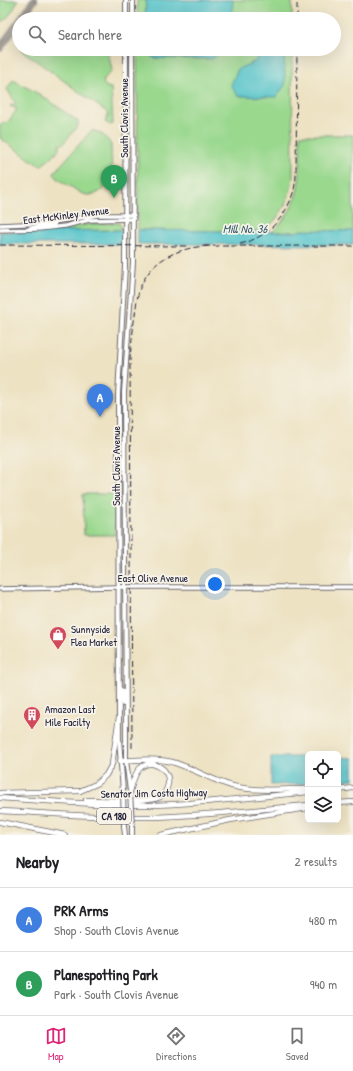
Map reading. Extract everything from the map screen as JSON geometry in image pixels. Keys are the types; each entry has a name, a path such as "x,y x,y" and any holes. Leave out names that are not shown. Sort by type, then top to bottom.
{"highway":[{"path":"0,793 80,791 96,784 106,775 112,764 119,717"},
{"path":"120,761 154,759 172,762 216,781 238,787 261,790 305,791"},
{"path":"47,801 139,800 157,798 163,794 167,787 168,777 165,771 155,764 145,765 139,769 135,775 130,792"},
{"path":"341,789 353,788"},
{"name":"Senator Jim Costa Highway","path":"0,798 115,805 158,805 305,791"},
{"path":"341,803 353,802"},
{"name":"CA 180","path":"0,810 97,816 150,817 305,807"},
{"path":"161,835 230,820 305,808"},
{"path":"0,822 65,835"}],"main road":[{"path":"126,0 126,12"},
{"path":"133,0 133,12"},
{"name":"South Clovis Avenue","path":"125,835 120,761 119,717 118,390 124,290 126,56"},
{"name":"South Clovis Avenue","path":"132,56 134,242 124,392 126,760 130,792 132,835"},
{"name":"East McKinley Avenue","path":"0,225 55,222 87,216 134,217"},
{"name":"East McKinley Avenue","path":"0,230 50,228 94,219 125,217"},
{"path":"19,230 53,225 55,222"},
{"name":"East Olive Avenue","path":"0,589 118,587 353,587"},
{"path":"119,688 122,691 123,718 126,732"}],"green space":[{"path":"0,0 18,0 9,16 0,22"},
{"path":"137,0 292,0 292,12 137,12"},
{"path":"30,56 109,56 112,71 105,78 103,83 107,87 111,88 113,124 111,125 105,122 108,113"},
{"path":"137,56 292,56 293,178 287,201 274,221 262,232 138,230"},
{"path":"13,80 39,94 78,121 78,126 62,145 59,144 60,148 42,165 37,164 0,138 0,124 8,122 16,111 16,108 10,106 15,104 15,102 7,89"},
{"path":"91,131 103,135 108,140 111,145 112,162 110,179 106,186 96,194 87,195 62,182 54,173"},
{"path":"300,135 353,135 353,231 272,232 290,210 295,199 300,175"},
{"path":"119,223 122,230 43,231 91,224"},
{"path":"83,494 115,494 115,535 84,535"}],"water":[{"path":"146,0 233,0 232,12 145,12"},
{"path":"151,56 216,56 212,59 154,58"},
{"path":"258,56 284,56 285,85 276,97 238,96 231,85 238,69 256,61"},
{"path":"122,230 122,244 0,244 0,232"},
{"path":"138,230 296,232 302,230 353,231 353,245 138,244"},
{"path":"271,757 305,757 305,784 271,785"},
{"path":"341,757 353,758 353,779 341,781"}],"taxiway":[{"path":"26,12 34,0"},
{"path":"0,48 12,32"}],"railway":[{"path":"297,0 297,12"},
{"path":"240,244 262,235 271,228 286,210 291,199 296,176 297,56"},
{"path":"0,245 186,246"},
{"path":"204,246 353,246"},
{"path":"132,748 130,358 134,321 139,291 144,280 157,263 166,257 186,249 209,246"}],"place":[{"name":"Planespotting Park","path":"114,198"},
{"name":"PRK Arms","path":"100,417"},
{"name":"Sunnyside Flea Market","path":"58,650"},
{"name":"Amazon Last Mile Facilty","path":"32,730"}],"water label":[{"name":"Mill No. 36","path":"245,229"}]}
